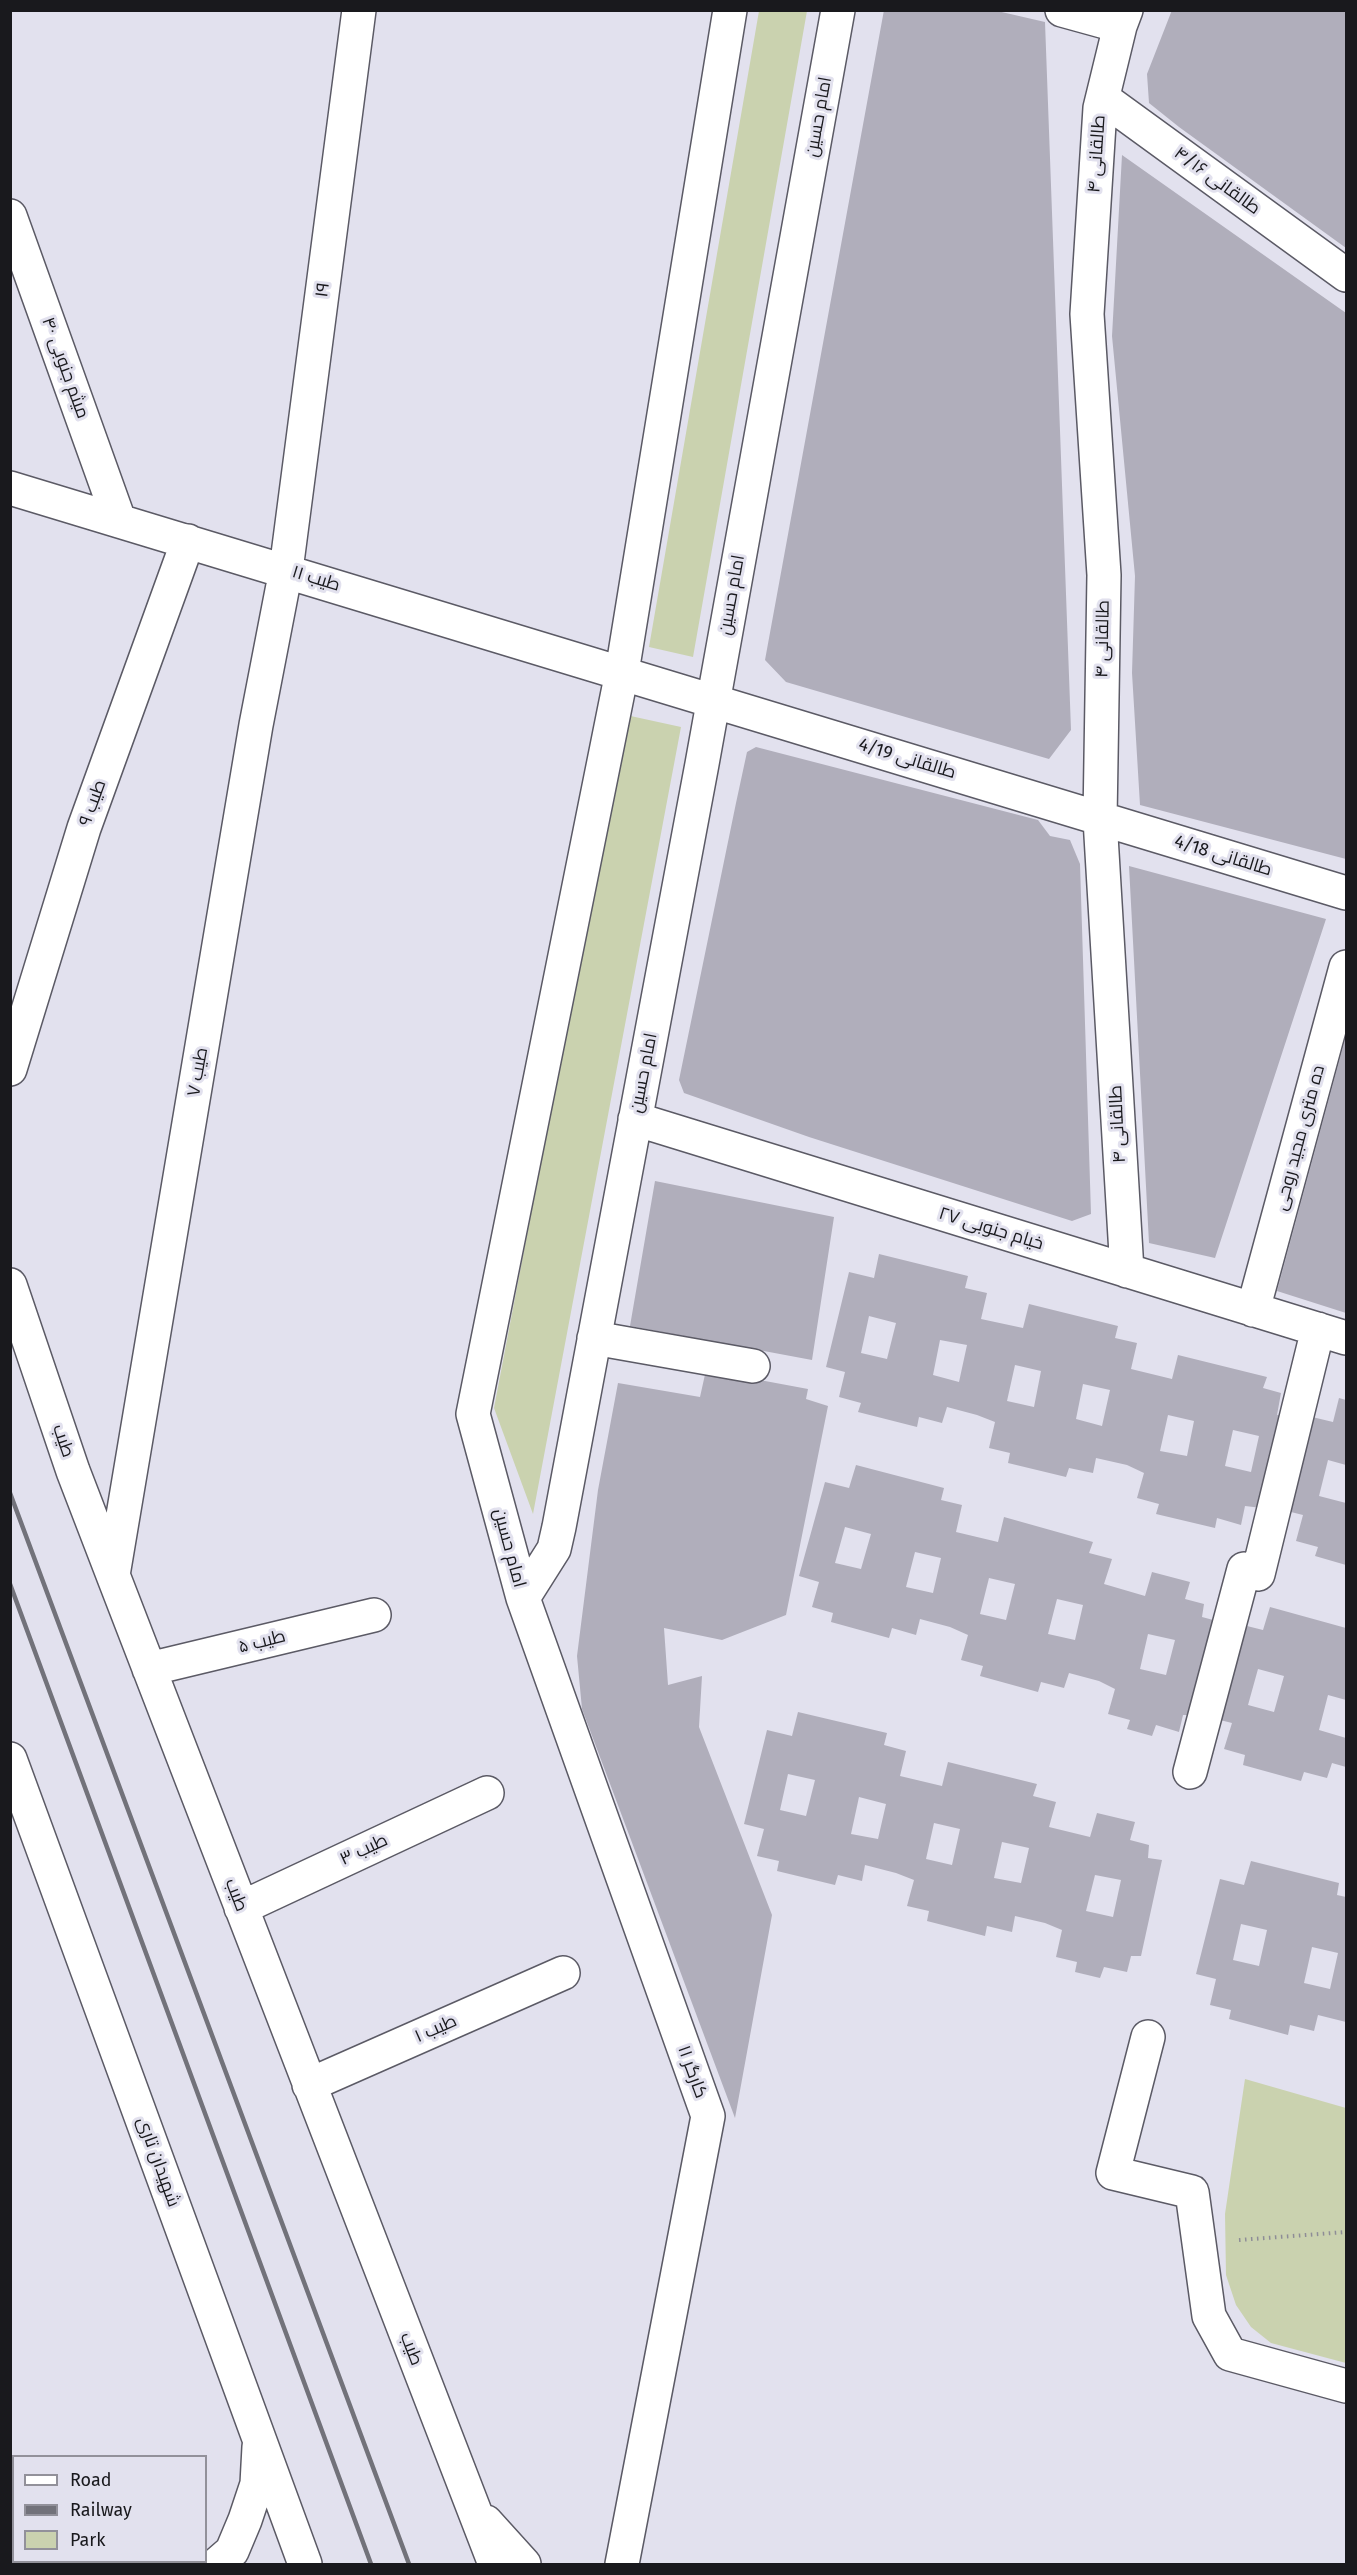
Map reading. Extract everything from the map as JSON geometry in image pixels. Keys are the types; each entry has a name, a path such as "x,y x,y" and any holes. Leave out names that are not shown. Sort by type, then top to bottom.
{"street":[{"name":"۱۹","path":"286,570 359,10"},
{"name":"امام حسین","path":"522,1598 473,1414 622,672 730,10"},
{"name":"امام حسین","path":"522,1598 554,1549 713,699 838,10"},
{"path":"1062,10 1123,18"},
{"name":"طالقانی ۴","path":"1123,18 1100,108 1087,314 1104,576 1100,819 1127,1271"},
{"name":"طالقانی ۴/۱۶","path":"1104,99 1339,269"},
{"name":"میثم جنوبی ۴۰","path":"10,216 119,520"},
{"name":"طیب ۱۱","path":"10,488 713,699"},
{"name":"طیب ۹","path":"10,1069 84,828 188,541"},
{"name":"طیب ۷","path":"113,1575 256,725 286,570"},
{"name":"طالقانی 4/19","path":"713,699 1100,819"},
{"name":"طالقانی 4/18","path":"1100,819 1347,893"},
{"name":"ده متری مجید روحی","path":"1253,1310 1347,967"},
{"name":"خیام جنوبی ۲۷","path":"635,1119 1332,1334"},
{"name":"طیب","path":"10,1285 74,1471 113,1575 495,2565"},
{"path":"1190,1772 1251,1571 1332,1334"},
{"path":"594,1338 753,1366"},
{"name":"کارگر ۱۱","path":"522,1598 708,2116 622,2565"},
{"name":"طیب ۵","path":"149,1669 374,1615"},
{"name":"شهیدان تاری","path":"10,1759 305,2565"},
{"name":"طیب ۳","path":"241,1908 488,1793"},
{"name":"طیب ۱","path":"309,2085 562,1973"},
{"path":"1148,2037 1113,2173 1192,2192 1209,2316 1230,2354 1347,2386"},
{"path":"217,2565 232,2551 245,2520 257,2484 260,2439"},
{"path":"470,2502 524,2565"}],"path":[{"path":"1199,2243 1347,2232"}],"green space":[{"path":"759,11 807,11 693,657 649,647"},
{"path":"626,715 681,727 533,1514 494,1408"},
{"path":"1245,2079 1346,2108 1346,2363 1271,2343 1251,2327 1236,2305 1226,2275 1225,2214"}],"building":[{"path":"884,10 993,10 1045,22 1071,730 1049,759 786,682 765,660"},
{"path":"1172,10 1346,10 1346,248 1149,103 1147,74"},
{"path":"1122,155 1346,313 1346,859 1140,805 1132,673 1135,576 1112,336"},
{"path":"756,747 1038,820 1050,836 1070,840 1080,864 1091,1214 1072,1221 809,1137 684,1093 679,1080 736,803 747,752"},
{"path":"1129,866 1326,919 1215,1258 1149,1243"},
{"path":"1346,1036 1346,1313 1277,1291"},
{"path":"655,1181 834,1217 812,1360 630,1326"},
{"path":"879,1254 968,1276 965,1288 987,1293 981,1319 1023,1328 1029,1304 1118,1326 1115,1338 1137,1343 1131,1369 1172,1379 1178,1355 1267,1377 1263,1388 1281,1393 1277,1415 1289,1417 1262,1508 1245,1506 1241,1525 1217,1518 1215,1528 1156,1514 1159,1504 1137,1498 1144,1473 1127,1465 1096,1458 1093,1473 1069,1468 1066,1477 1008,1463 1010,1453 989,1448 995,1422 977,1415 947,1407 942,1423 919,1417 917,1427 858,1412 861,1403 839,1397 845,1372 826,1367 849,1272 874,1278","holes":["869,1316 896,1323 887,1359 861,1353","940,1340 967,1345 959,1382 933,1375","1015,1365 1041,1371 1034,1407 1007,1401","1083,1384 1110,1390 1102,1426 1076,1419","1168,1415 1194,1421 1187,1456 1160,1451","1233,1430 1259,1436 1251,1472 1225,1466"]},
{"path":"706,1370 808,1389 806,1399 828,1406 786,1615 722,1640 664,1628 668,1685 702,1676 699,1727 772,1915 735,2118 582,1709 577,1656 598,1490 618,1383 700,1397"},
{"path":"1339,1398 1346,1400 1346,1465 1328,1460 1319,1496 1346,1503 1346,1565 1315,1556 1318,1547 1296,1541 1303,1515 1283,1510 1308,1416 1333,1422"},
{"path":"856,1465 944,1488 941,1500 962,1505 956,1532 998,1542 1004,1517 1093,1542 1089,1553 1112,1559 1104,1584 1145,1596 1152,1572 1190,1582 1185,1599 1204,1604 1202,1617 1217,1621 1194,1715 1183,1715 1179,1732 1156,1725 1152,1736 1127,1729 1130,1720 1108,1714 1115,1689 1099,1681 1069,1673 1064,1688 1041,1682 1038,1692 980,1676 983,1666 961,1660 968,1635 950,1627 920,1619 916,1635 892,1628 889,1638 831,1622 833,1613 812,1607 819,1582 799,1576 825,1482 849,1488","holes":["845,1527 871,1534 861,1569 835,1563","915,1552 941,1558 933,1593 906,1587","989,1578 1015,1584 1006,1620 980,1614","1057,1599 1083,1605 1075,1640 1048,1634","1148,1634 1175,1640 1166,1675 1140,1669"]},
{"path":"1270,1607 1346,1628 1346,1700 1328,1695 1319,1730 1346,1738 1346,1767 1332,1763 1327,1778 1304,1772 1301,1781 1243,1765 1245,1755 1224,1749 1232,1723 1212,1718 1239,1624 1263,1630","holes":["1258,1669 1284,1676 1274,1712 1248,1705"]},
{"path":"798,1712 887,1733 884,1745 906,1751 900,1776 942,1786 948,1762 1037,1784 1033,1796 1056,1802 1049,1827 1090,1837 1097,1813 1135,1822 1130,1840 1149,1845 1148,1858 1162,1860 1141,1956 1131,1956 1127,1972 1104,1967 1100,1978 1075,1972 1077,1962 1056,1957 1062,1930 1045,1923 1015,1916 1012,1932 987,1926 985,1936 927,1921 929,1911 907,1906 914,1880 896,1873 865,1865 862,1881 838,1875 835,1885 777,1871 779,1861 757,1856 764,1829 744,1824 767,1730 792,1736","holes":["788,1774 815,1780 806,1816 780,1810","859,1797 886,1804 878,1839 851,1834","934,1823 960,1829 952,1865 926,1859","1002,1842 1029,1848 1021,1883 994,1878","1095,1875 1121,1880 1113,1917 1086,1911"]},
{"path":"1251,1861 1339,1883 1337,1895 1346,1897 1346,2022 1318,2015 1314,2031 1290,2025 1288,2035 1229,2019 1231,2010 1210,2005 1216,1979 1196,1974 1220,1879 1244,1885","holes":["1241,1924 1267,1930 1259,1966 1233,1960","1312,1947 1338,1953 1330,1989 1304,1983"]}],"railway":[{"path":"10,1493 409,2564"},
{"path":"10,1584 371,2564"}]}
